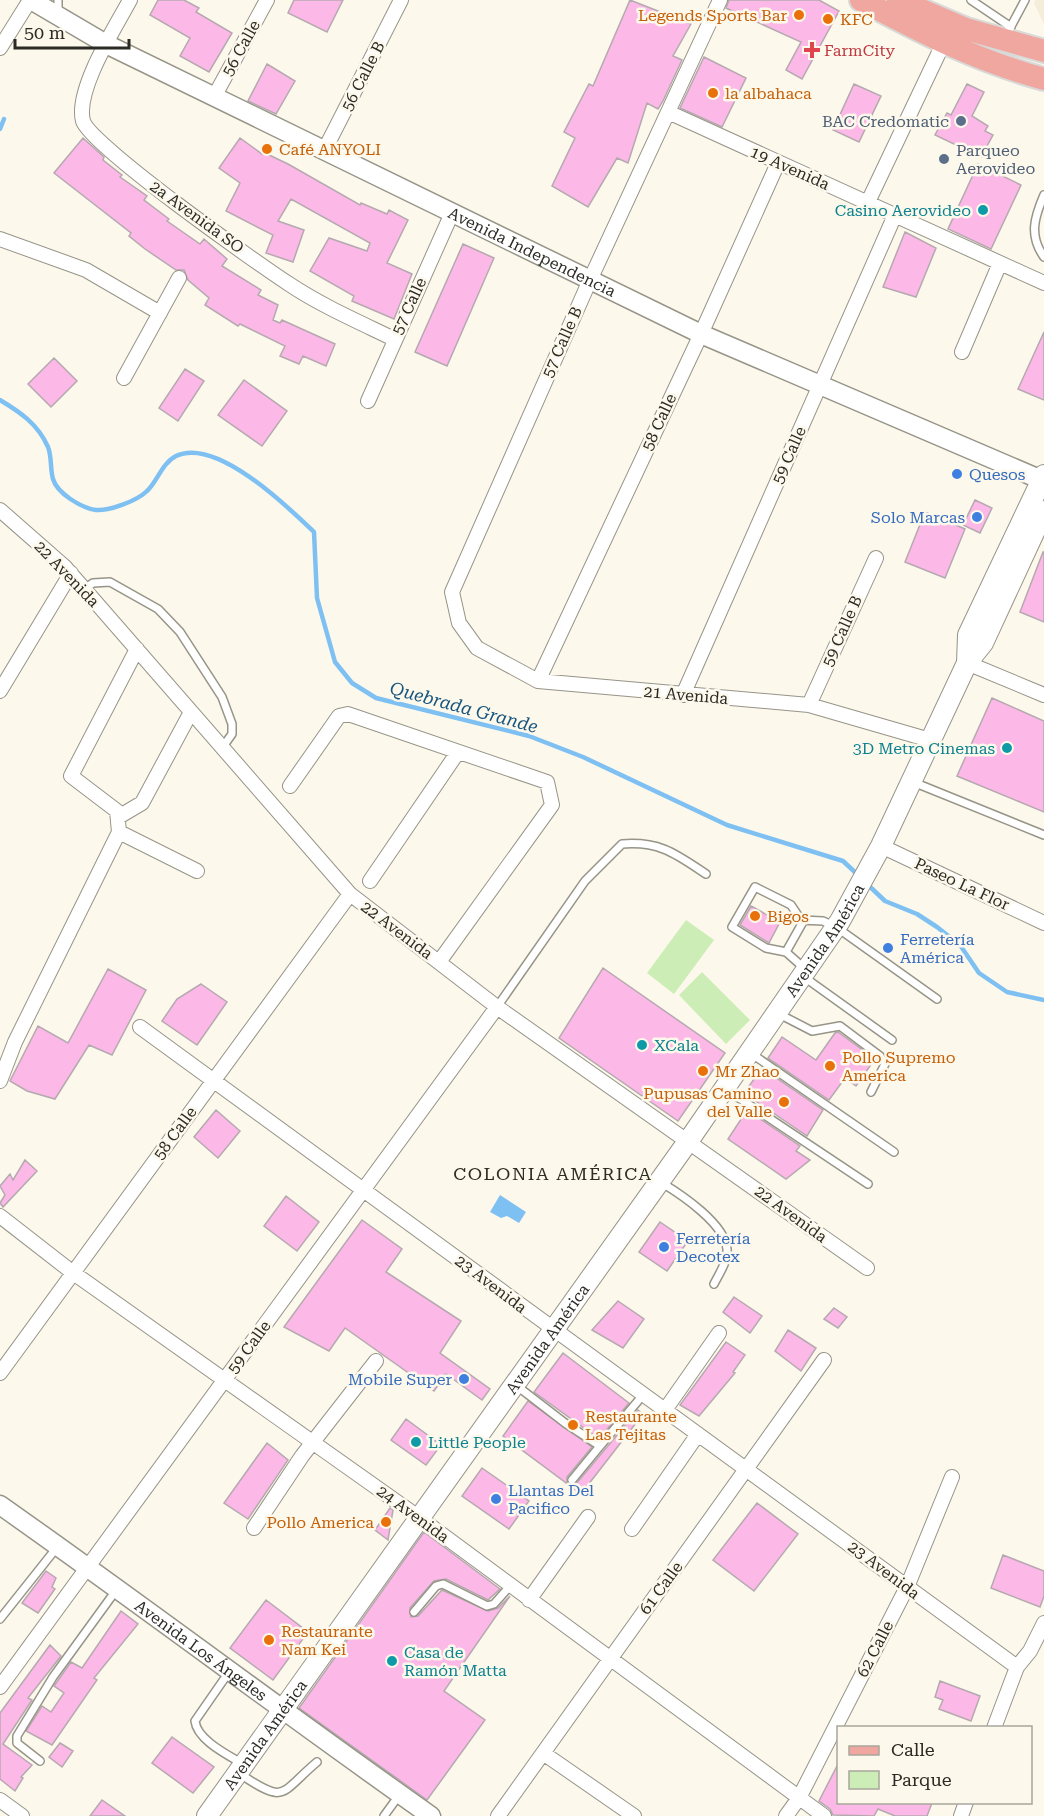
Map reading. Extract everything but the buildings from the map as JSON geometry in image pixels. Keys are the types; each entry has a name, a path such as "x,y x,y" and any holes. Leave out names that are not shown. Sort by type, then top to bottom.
{"main road":[{"path":"861,0 943,44 1044,79"},
{"path":"898,0 966,29 1007,33 1044,51"},
{"path":"967,663 968,635 1043,479"},
{"path":"967,663 983,642 1044,511"},
{"name":"Avenida América","path":"207,1816 660,1182 838,924 878,850 967,663"}],"street":[{"name":"Avenida Independencia","path":"31,0 58,8 106,45 701,334 1043,479"},
{"path":"0,48 31,0"},
{"name":"2a Avenida SO","path":"130,0 106,45 81,104 84,123 119,160 289,284 394,339"},
{"name":"56 Calle","path":"214,97 267,0"},
{"name":"56 Calle B","path":"324,151 401,0"},
{"name":"57 Calle B","path":"459,623 452,592 590,280 720,0"},
{"path":"868,202 943,44"},
{"name":"19 Avenida","path":"668,112 1044,283"},
{"name":"58 Calle","path":"538,681 701,334 778,163"},
{"name":"57 Calle","path":"368,401 452,213"},
{"name":"59 Calle","path":"683,695 895,215"},
{"path":"0,239 86,270 160,313"},
{"path":"962,352 1000,263"},
{"path":"124,378 179,278"},
{"name":"22 Avenida","path":"0,510 71,573 350,894 498,1006 867,1268"},
{"name":"59 Calle B","path":"809,705 876,558"},
{"path":"0,691 71,573"},
{"name":"21 Avenida","path":"459,623 477,648 538,681 809,705 930,740"},
{"path":"0,1081 15,1042 119,832 120,816 117,811 72,776 137,649"},
{"path":"967,663 1044,694"},
{"path":"120,816 142,803 191,712"},
{"path":"290,786 339,716 348,714 547,782 552,805 439,962"},
{"path":"370,881 458,752"},
{"path":"119,832 197,871"},
{"name":"Paseo La Flor","path":"878,850 1044,923"},
{"name":"58 Calle","path":"0,1373 350,894"},
{"name":"59 Calle","path":"0,1687 498,1006"},
{"name":"23 Avenida","path":"140,1027 365,1190 553,1331 747,1468 1017,1667"},
{"name":"24 Avenida","path":"0,1216 72,1272 314,1441 824,1816"},
{"path":"665,1410 719,1332"},
{"name":"61 Calle","path":"498,1816 824,1360"},
{"path":"254,1528 314,1441 376,1361"},
{"path":"632,1529 698,1434"},
{"name":"62 Calle","path":"786,1816 799,1798 907,1587 952,1477"},
{"name":"Avenida Los Ángeles","path":"0,1505 118,1587 229,1672 431,1816"},
{"path":"529,1600 588,1517"},
{"path":"995,1726 1017,1667 1030,1651 1044,1623"},
{"path":"543,1753 634,1816"},
{"path":"0,1800 22,1816"}],"lane":[{"path":"971,0 1007,33 1025,0"},
{"path":"1044,195 1034,229 1035,243 1044,257"},
{"path":"84,589 93,583 110,582 158,609 180,632 222,697 232,724 232,734 222,748"},
{"path":"911,781 1044,835"},
{"path":"498,1006 585,881 622,844 639,842 668,848 706,874"},
{"path":"892,1040 804,973 786,952 766,948 731,926 755,887 790,905 804,921 838,924 937,999"},
{"path":"786,952 804,921"},
{"path":"776,1013 812,1031 840,1026 880,1056 885,1064 871,1092"},
{"path":"750,1052 894,1152"},
{"path":"725,1088 868,1184"},
{"path":"660,1182 697,1206 724,1240 727,1247 726,1258 714,1284"},
{"path":"515,1385 600,1446"},
{"path":"572,1480 643,1395"},
{"path":"0,1619 59,1546"},
{"path":"414,1612 436,1586 442,1584 487,1606 494,1604 510,1586"},
{"path":"40,1761 17,1743 17,1736 53,1677 118,1587"},
{"path":"229,1672 195,1721 195,1728 241,1769 274,1793 285,1792 317,1762"},
{"path":"384,1816 400,1794"}],"shaded area":[{"path":"1035,0 1044,0 1044,24 1034,3"}],"green space":[{"path":"686,920 714,940 674,994 647,973"},
{"path":"702,972 750,1020 726,1044 679,995"}],"water":[{"path":"500,1195 526,1212 519,1223 507,1216 501,1218 490,1212"}],"waterway":[{"name":"Quebrada Grande","path":"0,129 4,119"},
{"name":"Quebrada Grande","path":"0,400 28,419 44,439 49,451 53,479 59,489 70,499 90,509 108,509 137,498 151,487 171,459 192,453 211,456 230,465 250,477 287,506 314,532 317,598 335,662 352,683 376,698 529,736 583,757 727,825 843,861 858,875"},
{"name":"Quebrada Grande","path":"866,883 885,901 917,914 937,927 960,945 979,973 1007,992 1044,1000"}],"place":[{"name":"Legends Sports Bar","path":"799,15"},
{"name":"KFC","path":"828,19"},
{"name":"FarmCity","path":"812,50"},
{"name":"la albahaca","path":"713,93"},
{"name":"BAC Credomatic","path":"961,121"},
{"name":"Café ANYOLI","path":"267,149"},
{"name":"Parqueo Aerovideo","path":"944,159"},
{"name":"Casino Aerovideo","path":"983,210"},
{"name":"Quesos","path":"957,474"},
{"name":"Solo Marcas","path":"977,517"},
{"name":"3D Metro Cinemas","path":"1007,748"},
{"name":"Bigos","path":"755,916"},
{"name":"Ferretería América","path":"888,948"},
{"name":"XCala","path":"642,1045"},
{"name":"Pollo Supremo America","path":"830,1066"},
{"name":"Mr Zhao","path":"703,1071"},
{"name":"Pupusas Camino del Valle","path":"784,1102"},
{"name":"Ferretería Decotex","path":"664,1247"},
{"name":"Mobile Super","path":"464,1379"},
{"name":"Restaurante Las Tejitas","path":"573,1425"},
{"name":"Little People","path":"416,1442"},
{"name":"Llantas Del Pacifico","path":"496,1499"},
{"name":"Pollo America","path":"386,1522"},
{"name":"Restaurante Nam Kei","path":"269,1640"},
{"name":"Casa de Ramón Matta","path":"392,1661"}],"district":[{"name":"COLONIA AMÉRICA","path":"553,1173"}]}
